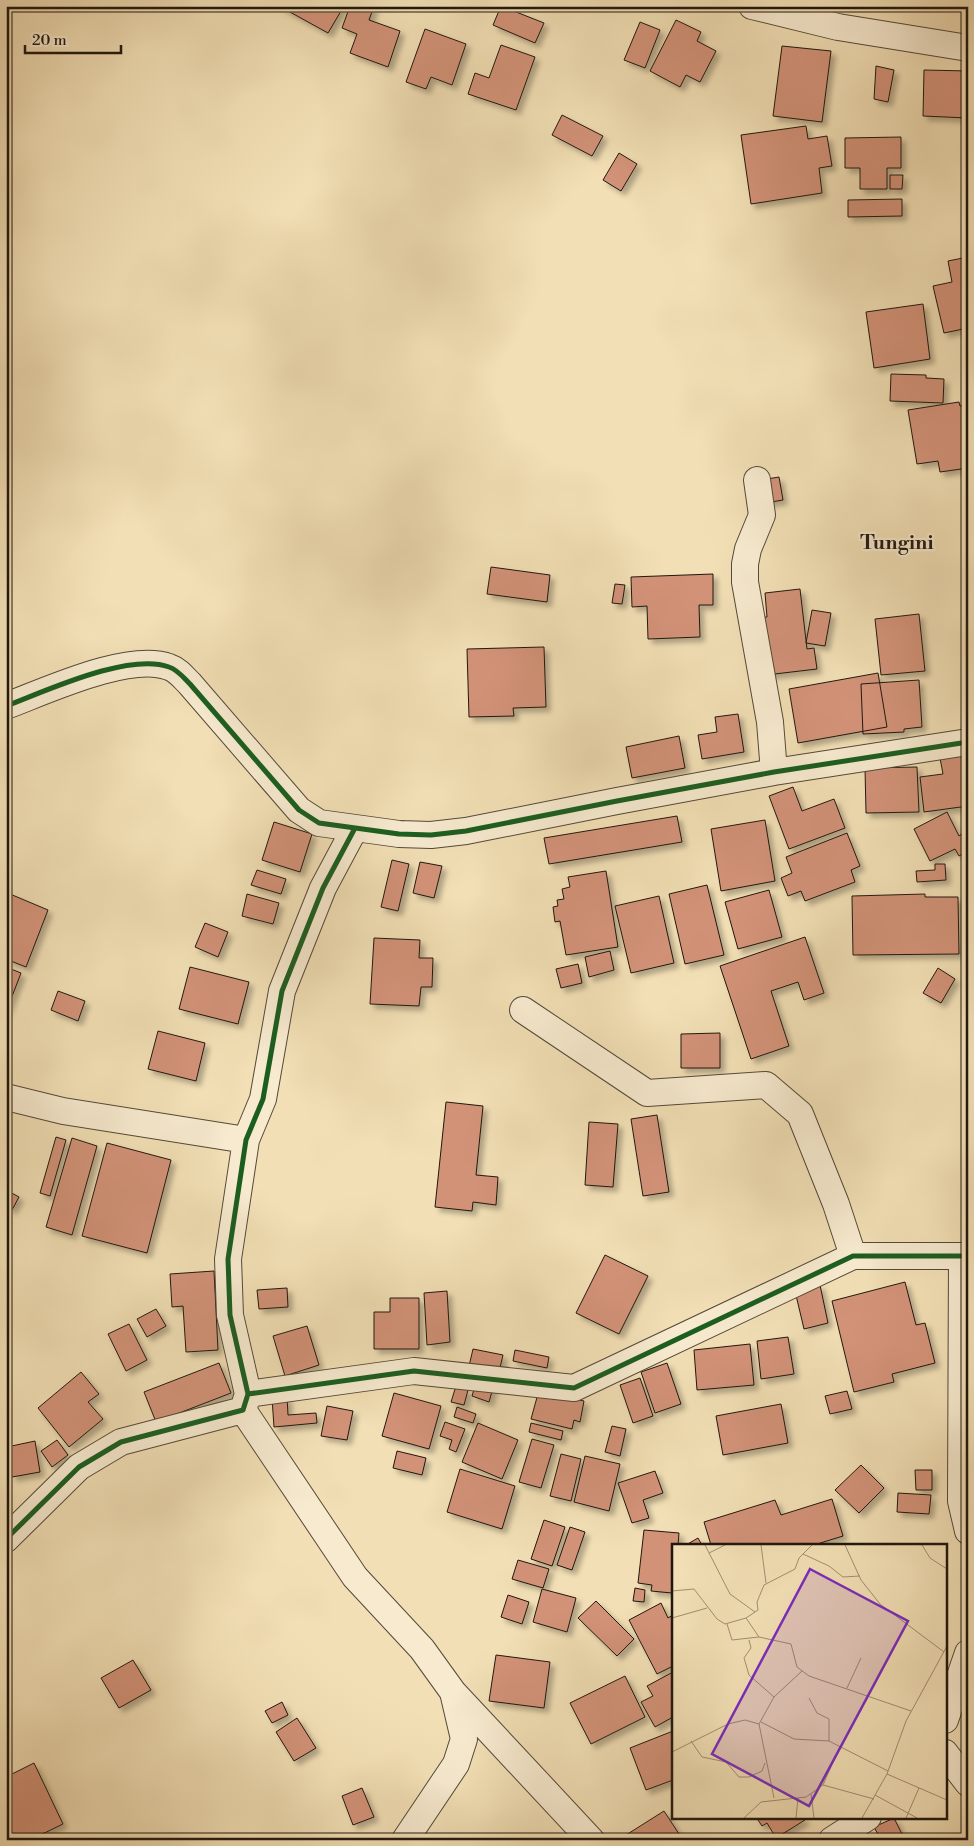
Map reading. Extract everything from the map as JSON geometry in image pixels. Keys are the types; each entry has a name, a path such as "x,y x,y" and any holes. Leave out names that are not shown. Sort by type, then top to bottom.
{"street":[{"path":"752,6 838,28 968,48"},
{"path":"757,480 762,515 748,549 745,564 745,582 770,722 774,772"},
{"path":"6,706 105,670 132,664 169,667 178,671 190,684 299,810 319,823 399,834 431,835 466,831 616,800 774,772 968,742"},
{"path":"355,828 323,888 282,991 263,1099 246,1140 228,1259 230,1315 246,1402 355,1577 422,1649 453,1692 591,1840"},
{"path":"523,1010 647,1092 766,1085 800,1114 836,1204 853,1256"},
{"path":"6,1097 63,1111 246,1140"},
{"path":"6,1539 79,1467 121,1442 246,1402 414,1371 574,1388 853,1256 965,1256 960,1501 968,1531"},
{"path":"946,1717 968,1652"},
{"path":"405,1840 456,1764 464,1739 453,1692"},
{"path":"946,1754 968,1782"}],"building":[{"path":"279,6 344,6 328,33"},
{"path":"350,6 374,6 369,20 400,31 388,67 350,53 357,34 342,28"},
{"path":"501,6 544,23 535,43 493,25"},
{"path":"676,20 701,32 697,41 716,51 700,82 686,75 680,87 650,71"},
{"path":"640,22 660,30 645,68 624,60"},
{"path":"425,29 466,44 452,85 431,77 426,89 406,82"},
{"path":"501,45 535,57 516,110 468,94 475,73 489,78"},
{"path":"782,46 831,51 822,122 773,116"},
{"path":"876,66 894,70 888,102 874,99"},
{"path":"924,70 968,71 968,118 923,116"},
{"path":"562,115 603,136 592,156 552,135"},
{"path":"806,126 808,139 827,136 832,166 819,168 822,193 751,204 741,135"},
{"path":"901,137 901,168 887,168 887,189 860,189 860,168 845,168 845,138"},
{"path":"619,153 637,164 621,191 603,180"},
{"path":"890,175 903,175 902,189 890,189"},
{"path":"902,199 902,216 848,217 848,200"},
{"path":"968,257 968,328 944,333 933,286 952,282 948,261"},
{"path":"923,304 930,359 874,368 866,312"},
{"path":"891,374 926,375 926,378 944,379 943,403 890,401"},
{"path":"959,402 960,406 968,405 968,468 940,472 938,461 917,464 908,410"},
{"path":"779,477 783,500 765,503 761,480"},
{"path":"491,567 550,575 547,602 487,594"},
{"path":"713,574 713,605 699,605 700,637 648,639 647,606 632,607 631,577"},
{"path":"615,584 625,585 622,604 612,603"},
{"path":"800,589 807,649 814,648 817,669 766,675 759,618 767,617 765,593"},
{"path":"812,610 831,613 825,646 806,643"},
{"path":"919,614 925,671 881,675 875,619"},
{"path":"544,647 546,707 513,708 514,716 469,717 467,649"},
{"path":"878,673 887,727 798,743 789,689"},
{"path":"919,680 922,727 904,729 904,732 863,734 861,684"},
{"path":"738,714 744,752 702,759 698,735 717,732 715,717"},
{"path":"679,736 685,768 632,778 626,747"},
{"path":"965,754 968,806 924,812 920,777 943,774 940,758"},
{"path":"917,767 919,812 866,813 865,768"},
{"path":"793,787 802,811 834,799 845,828 789,849 769,796"},
{"path":"947,812 959,836 965,832 968,837 968,851 959,856 955,849 930,861 914,829"},
{"path":"677,816 682,842 549,864 544,838"},
{"path":"765,820 775,881 721,891 711,829"},
{"path":"274,822 312,834 300,872 262,860"},
{"path":"847,833 860,866 851,870 855,882 805,901 801,891 788,896 781,878 792,873 786,857"},
{"path":"392,860 409,864 398,911 381,907"},
{"path":"420,862 442,866 434,898 413,893"},
{"path":"935,864 945,864 946,880 917,882 916,871 935,870"},
{"path":"257,870 286,879 281,894 251,885"},
{"path":"606,871 618,947 566,955 560,921 555,922 553,907 558,906 557,900 564,899 562,889 570,887 568,877"},
{"path":"707,885 724,955 685,964 669,894"},
{"path":"769,890 782,937 738,949 725,902"},
{"path":"10,894 48,910 26,967 6,959 6,930 12,916 6,914 6,903"},
{"path":"247,894 279,903 273,924 242,916"},
{"path":"925,894 925,897 958,897 959,954 853,955 852,896"},
{"path":"659,896 674,963 631,973 615,906"},
{"path":"205,923 228,932 218,957 195,947"},
{"path":"805,937 824,993 804,1000 798,982 771,991 789,1046 751,1059 720,966"},
{"path":"374,938 420,940 419,958 433,958 432,987 421,987 419,1006 370,1004"},
{"path":"610,951 614,970 589,977 585,957"},
{"path":"578,964 582,983 561,988 556,969"},
{"path":"6,967 21,973 6,1012"},
{"path":"190,967 249,982 238,1024 179,1009"},
{"path":"938,968 955,979 941,1003 923,993"},
{"path":"58,991 85,1001 78,1021 51,1010"},
{"path":"158,1031 205,1043 196,1081 148,1069"},
{"path":"720,1033 720,1068 681,1068 681,1034"},
{"path":"446,1102 483,1106 476,1175 498,1177 496,1205 473,1202 472,1211 435,1207"},
{"path":"657,1115 669,1192 643,1196 631,1119"},
{"path":"589,1122 618,1124 613,1187 585,1185"},
{"path":"56,1137 66,1140 50,1196 40,1193"},
{"path":"72,1138 97,1146 72,1235 46,1227"},
{"path":"107,1143 171,1160 147,1253 82,1236"},
{"path":"6,1190 19,1197 12,1210 6,1206"},
{"path":"605,1255 648,1276 619,1334 576,1313"},
{"path":"214,1271 218,1350 186,1352 183,1306 172,1307 170,1274"},
{"path":"905,1282 916,1325 925,1323 935,1363 892,1374 894,1382 854,1392 832,1301"},
{"path":"820,1285 828,1323 804,1329 795,1291"},
{"path":"287,1288 288,1307 259,1309 257,1290"},
{"path":"447,1291 450,1342 427,1345 424,1293"},
{"path":"390,1298 419,1298 419,1349 374,1349 374,1312 390,1312"},
{"path":"156,1309 166,1326 147,1337 137,1319"},
{"path":"129,1324 147,1360 126,1371 108,1334"},
{"path":"307,1326 319,1365 285,1376 273,1336"},
{"path":"788,1337 794,1374 761,1379 757,1341"},
{"path":"750,1344 754,1385 697,1390 694,1350"},
{"path":"473,1349 503,1355 499,1372 469,1366"},
{"path":"515,1350 549,1357 547,1368 513,1361"},
{"path":"219,1363 231,1393 156,1422 144,1392"},
{"path":"667,1363 681,1404 655,1413 641,1372"},
{"path":"81,1372 99,1394 88,1402 103,1419 69,1447 38,1408"},
{"path":"640,1378 653,1416 633,1423 620,1385"},
{"path":"477,1379 494,1384 489,1402 472,1396"},
{"path":"456,1386 468,1390 464,1405 451,1402"},
{"path":"539,1390 584,1401 580,1422 574,1420 572,1429 531,1419"},
{"path":"847,1391 852,1409 830,1414 825,1396"},
{"path":"394,1393 441,1406 429,1449 382,1436"},
{"path":"287,1397 288,1415 316,1413 317,1423 274,1427 272,1398"},
{"path":"781,1404 788,1443 723,1455 716,1416"},
{"path":"327,1406 353,1411 347,1440 321,1436"},
{"path":"457,1407 476,1414 473,1423 454,1417"},
{"path":"445,1422 465,1429 456,1452 449,1449 452,1440 440,1436"},
{"path":"478,1423 518,1440 502,1479 462,1462"},
{"path":"531,1423 563,1431 561,1440 529,1432"},
{"path":"612,1426 626,1429 620,1456 605,1452"},
{"path":"532,1439 554,1445 541,1488 519,1482"},
{"path":"57,1440 68,1455 52,1467 41,1451"},
{"path":"35,1441 40,1472 12,1477 7,1447"},
{"path":"397,1451 426,1458 422,1475 393,1468"},
{"path":"561,1454 581,1459 571,1501 550,1496"},
{"path":"585,1456 620,1464 609,1511 574,1502"},
{"path":"861,1465 884,1488 859,1513 835,1490"},
{"path":"460,1469 515,1486 502,1529 447,1512"},
{"path":"915,1470 932,1470 932,1490 916,1490"},
{"path":"655,1471 663,1493 643,1500 649,1518 632,1523 618,1483"},
{"path":"898,1493 931,1495 929,1514 897,1512"},
{"path":"832,1499 843,1536 817,1544 711,1544 704,1522 775,1500 781,1515"},
{"path":"544,1520 565,1527 552,1566 531,1559"},
{"path":"570,1527 585,1532 572,1570 557,1565"},
{"path":"644,1530 679,1533 678,1544 672,1544 672,1593 651,1591 652,1585 638,1583"},
{"path":"698,1538 701,1544 688,1544"},
{"path":"518,1560 549,1569 543,1588 512,1579"},
{"path":"635,1588 645,1590 644,1602 633,1601"},
{"path":"542,1589 576,1598 567,1632 533,1622"},
{"path":"508,1595 529,1602 522,1624 501,1617"},
{"path":"596,1601 634,1639 617,1656 578,1618"},
{"path":"661,1603 668,1618 672,1616 672,1666 657,1674 629,1620"},
{"path":"496,1655 550,1662 544,1708 489,1701"},
{"path":"133,1660 151,1690 119,1708 101,1678"},
{"path":"672,1673 672,1718 655,1727 641,1702 653,1696 647,1686"},
{"path":"625,1676 645,1717 591,1744 570,1703"},
{"path":"282,1702 288,1715 272,1723 265,1711"},
{"path":"297,1718 316,1748 294,1761 276,1732"},
{"path":"672,1731 672,1780 646,1790 630,1748"},
{"path":"34,1763 63,1824 30,1840 6,1840 6,1777"},
{"path":"362,1788 374,1817 353,1825 342,1796"},
{"path":"664,1811 683,1840 629,1840 626,1835"},
{"path":"757,1818 804,1818 805,1820 776,1838 767,1823 762,1826"},
{"path":"894,1818 905,1840 881,1840 874,1827"}],"cycle path":[{"path":"6,706 65,683 110,669 152,664 169,667 178,672 190,684 299,810 319,823 399,834 431,835 466,831 774,772 968,742"},
{"path":"6,1539 79,1467 121,1442 243,1410 248,1394 230,1315 228,1259 246,1140 263,1099 282,991 323,888 355,828"},
{"path":"248,1394 414,1371 574,1388 853,1256 968,1256"}],"district":[{"name":"Tungini","path":"897,542"}]}
